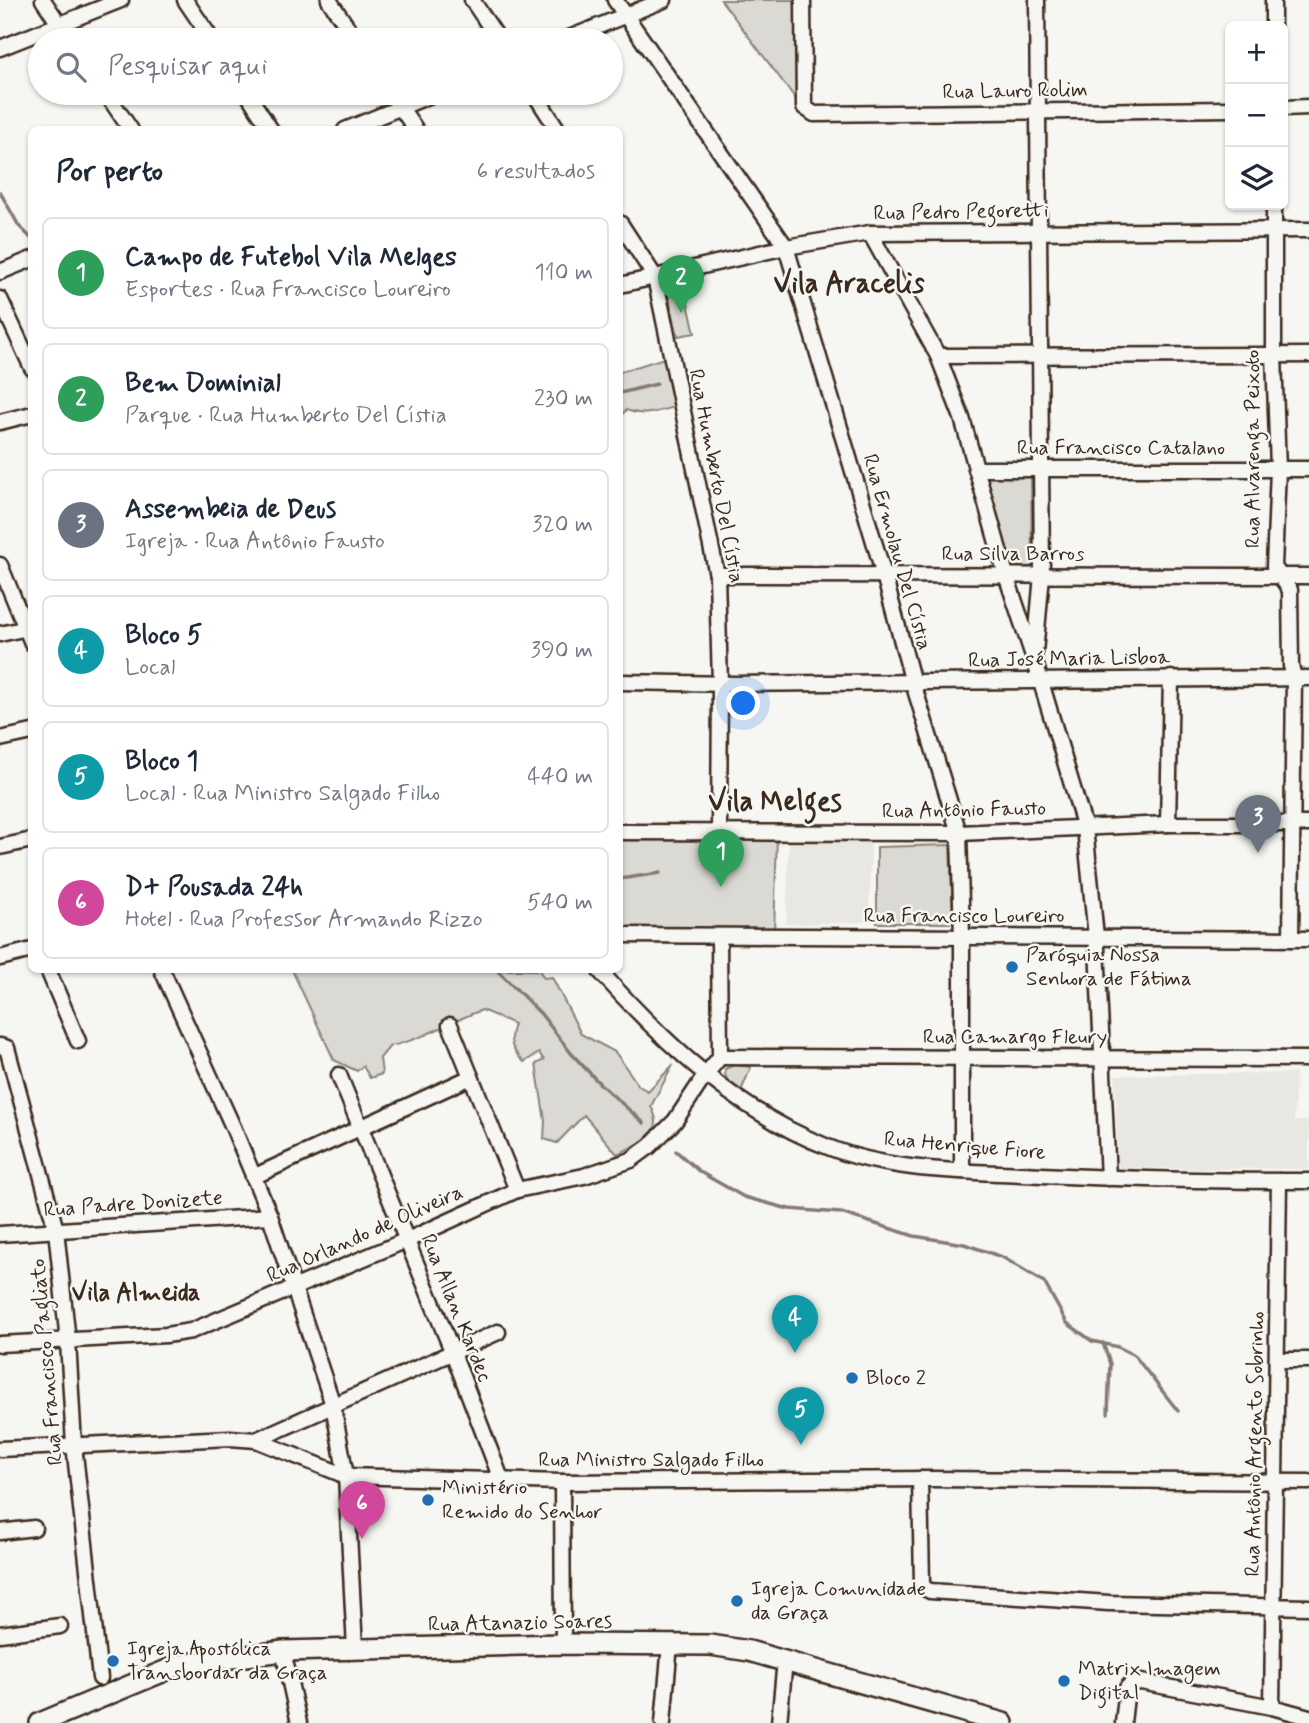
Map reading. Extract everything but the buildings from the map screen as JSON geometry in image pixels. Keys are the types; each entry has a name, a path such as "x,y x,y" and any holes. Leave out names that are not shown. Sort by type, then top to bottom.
{"main road":[{"name":"Rua Atanazio Soares","path":"40,1723 63,1719 179,1665 283,1651 670,1644 710,1645 749,1651 1003,1723"}],"street":[{"path":"43,0 62,28"},
{"path":"50,28 121,0"},
{"path":"185,0 204,28"},
{"path":"329,0 348,28"},
{"path":"472,0 491,28"},
{"name":"Rua Ermolau Del Cístia","path":"615,0 786,247 884,575 913,683 959,833 962,1171"},
{"path":"592,28 664,0"},
{"name":"Rua Lauro Rolim","path":"803,0 804,107 814,114 1225,108"},
{"path":"1034,659 1042,575 1037,0"},
{"path":"1273,0 1273,21"},
{"path":"0,48 28,37"},
{"path":"114,105 128,126"},
{"path":"255,105 268,126"},
{"path":"355,126 405,105"},
{"path":"542,105 555,126"},
{"path":"400,107 413,126"},
{"path":"1288,107 1309,107"},
{"name":"Rua Alvarenga Peixoto","path":"1274,210 1274,355 1278,469 1274,567 1290,590 1291,666 1294,677 1290,939"},
{"name":"Rua Humberto Del Cístia","path":"623,228 655,277 717,575 720,684 719,832"},
{"name":"Rua Pedro Pegoretti","path":"623,284 786,247 870,233 1309,230"},
{"path":"870,233 938,356 962,418 1006,575 1085,828 1096,938 1108,1178"},
{"path":"0,272 28,261"},
{"path":"0,299 28,359"},
{"path":"938,356 1309,355"},
{"path":"0,422 28,415"},
{"name":"Rua Francisco Catalano","path":"976,469 1309,469"},
{"path":"0,565 28,625"},
{"name":"Rua Silva Barros","path":"717,575 1309,576"},
{"path":"0,634 28,627"},
{"path":"1168,824 1171,678"},
{"name":"Rua José Maria Lisboa","path":"623,682 913,683 1309,678"},
{"path":"0,739 28,733"},
{"name":"Rua Antônio Fausto","path":"623,832 959,833 1168,824 1309,824"},
{"path":"0,847 28,841"},
{"name":"Rua Francisco Loureiro","path":"623,935 1309,939"},
{"path":"706,1074 720,1058 719,936"},
{"path":"0,958 28,951"},
{"path":"49,973 78,1041"},
{"path":"163,973 270,1216 333,1405 346,1476 355,1649"},
{"name":"Rua Henrique Fiore","path":"602,973 661,1036 760,1114 825,1146 865,1158 962,1171 1108,1178 1309,1181"},
{"path":"450,1025 517,1190"},
{"name":"Rua Francisco Pagliato","path":"4,1047 56,1230 68,1341 74,1445 100,1678"},
{"name":"Rua Camargo Fleury","path":"720,1058 1309,1059"},
{"name":"Rua Orlando de Oliveira","path":"0,1344 191,1331 517,1190 584,1176 631,1160 667,1130 706,1074"},
{"name":"Rua Allan Kardec","path":"339,1075 453,1353 501,1479"},
{"path":"253,1177 471,1077"},
{"name":"Rua Antônio Argento Sobrinho","path":"1272,1707 1279,1181"},
{"name":"Rua Padre Donizete","path":"0,1234 270,1216"},
{"path":"256,1440 498,1332"},
{"path":"1277,1360 1309,1360"},
{"name":"Rua Ministro Salgado Filho","path":"0,1449 230,1438 256,1440 346,1476 562,1482 920,1479 1309,1482"},
{"path":"920,1479 922,1583 930,1591 1109,1602 1309,1606"},
{"path":"562,1482 563,1644"},
{"path":"0,1532 34,1528"},
{"path":"0,1634 60,1626"},
{"path":"663,1723 670,1644"},
{"path":"283,1651 299,1723"},
{"path":"779,1723 785,1660"},
{"path":"1123,1723 1126,1688 1132,1683 1141,1682 1272,1707 1309,1717"}],"shaded area":[{"path":"721,0 797,0 796,99"},
{"path":"683,283 695,333 678,336 668,293 672,285"},
{"path":"664,358 674,407 645,413 626,410 623,414 623,371"},
{"path":"1031,473 1032,570 1006,571 982,476"},
{"path":"623,834 777,835 774,934 623,935"},
{"path":"871,838 869,922 786,924 789,842"},
{"path":"950,845 953,916 950,923 877,923 877,847"},
{"path":"293,973 541,973 544,978 552,977 581,1034 615,1052 639,1086 648,1091 673,1065 651,1106 656,1120 652,1133 617,1154 584,1115 557,1143 544,1139 545,1121 536,1064 544,1060 539,1053 524,1062 512,1045 514,1024 482,1010 414,1039 390,1046 380,1058 382,1074 370,1078 363,1066 357,1071 334,1060"},
{"path":"734,1065 751,1067 741,1091 731,1085 726,1077 725,1069"},
{"path":"1296,1073 1294,1121 1309,1121 1309,1169 1118,1168 1115,1075"}],"waterway":[{"path":"0,192 19,226 28,235"},
{"path":"623,392 657,384"},
{"path":"623,879 660,873"},
{"path":"500,973 541,1014 571,1053 600,1084 644,1123"},
{"path":"676,1151 700,1172 744,1197 789,1209 841,1213 914,1236 964,1244 1002,1257 1044,1282 1067,1323 1092,1341 1118,1347 1134,1355 1178,1411"},
{"path":"1103,1343 1110,1364 1108,1413"}],"place":[{"name":"Bem Dominial","path":"681,313"},
{"name":"Assembeia de Deus","path":"1258,853"},
{"name":"Campo de Futebol Vila Melges","path":"721,887"},
{"name":"Paróquia Nossa Senhora de Fátima","path":"1012,967"},
{"name":"Bloco 5","path":"795,1353"},
{"name":"Bloco 2","path":"852,1378"},
{"name":"Bloco 1","path":"801,1445"},
{"name":"Ministério Remido do Senhor","path":"428,1500"},
{"name":"D+ Pousada 24h","path":"362,1539"},
{"name":"Igreja Comunidade da Graça","path":"737,1601"},
{"name":"Igreja Apostólica Transbordar da Graça","path":"113,1661"},
{"name":"Matrix Imagem Digital","path":"1064,1681"}],"district":[{"name":"Vila Aracelis","path":"849,284"},
{"name":"Vila Melges","path":"775,802"},
{"name":"Vila Almeida","path":"136,1293"}]}
